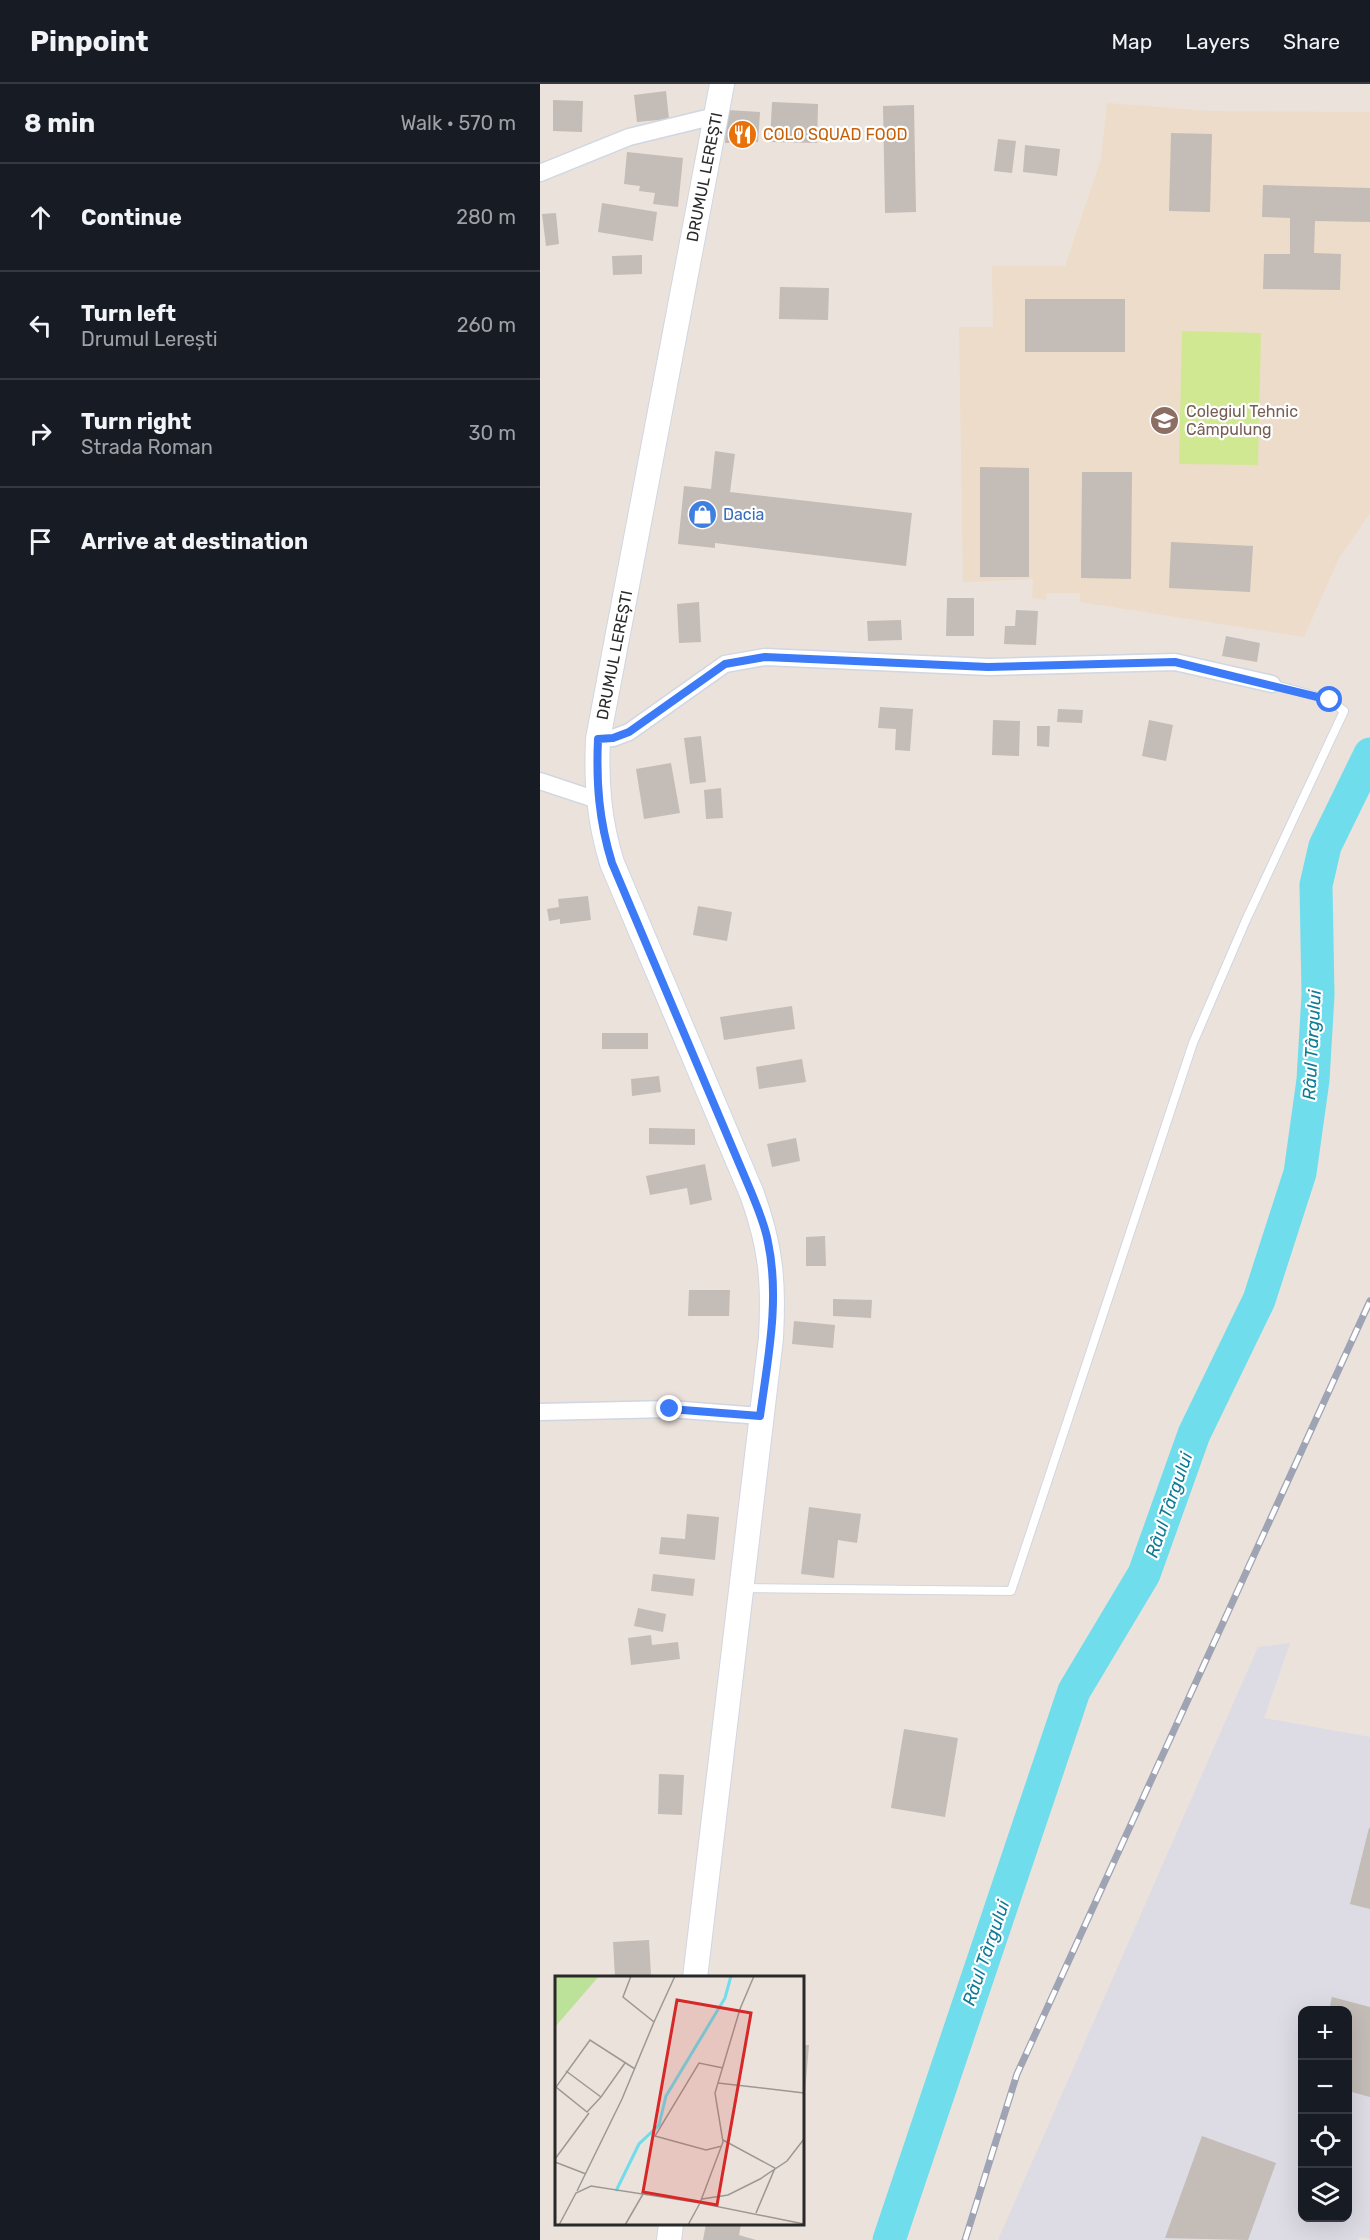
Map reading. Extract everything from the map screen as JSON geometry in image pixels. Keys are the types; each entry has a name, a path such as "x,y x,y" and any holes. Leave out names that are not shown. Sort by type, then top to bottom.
{"main road":[{"name":"DRUMUL LEREȘTI","path":"695,1976 773,1297 768,1241 735,1151 621,886 603,832 597,800 598,739 722,84"},
{"path":"669,2240 671,2225"}],"street":[{"path":"540,173 629,137 715,116"},
{"path":"598,739 613,738 629,732 725,664 765,657 988,667 1175,662 1272,684"},
{"path":"540,781 597,800"},
{"path":"540,1412 670,1409 760,1416"}],"lane":[{"path":"740,1587 1011,1591 1193,1043 1246,920 1344,711 1330,700 1272,684"}],"shaded area":[{"name":"Colegiul Tehnic Câmpulung","path":"1107,103 1210,111 1370,112 1370,513 1339,558 1304,637 1080,602 1080,593 1047,593 1046,600 1032,598 1033,579 963,582 959,327 993,327 992,266 1065,266 1101,159"},
{"path":"1290,1643 1264,1718 1370,1737 1370,2239 1359,2237 1358,2240 998,2240 1258,1647"}],"green space":[{"path":"1182,331 1261,333 1258,465 1179,464"}],"building":[{"path":"666,91 669,119 637,122 634,95"},
{"path":"553,100 583,101 582,132 553,131"},
{"path":"772,102 818,104 817,143 770,142"},
{"path":"914,105 916,212 885,213 883,106"},
{"name":"COLO SQUAD FOOD","path":"727,110 760,112 758,142 725,143"},
{"path":"1171,133 1212,134 1210,212 1169,211"},
{"path":"998,139 1016,141 1012,173 994,171"},
{"path":"1025,145 1060,149 1057,176 1023,172"},
{"path":"627,152 683,158 678,207 653,204 655,193 639,191 640,186 624,184"},
{"path":"1263,185 1370,188 1370,222 1315,221 1314,253 1341,254 1340,290 1263,289 1264,254 1290,254 1290,218 1262,217"},
{"path":"602,203 657,212 653,241 598,232"},
{"path":"556,213 559,244 546,246 542,214"},
{"path":"642,255 642,274 613,275 612,256"},
{"path":"780,287 829,288 828,320 779,319"},
{"path":"1025,299 1125,299 1125,352 1025,352"},
{"path":"715,451 735,454 730,492 912,513 906,566 715,543 715,548 678,544 684,486 711,489"},
{"path":"980,467 1029,468 1029,577 980,577"},
{"path":"1082,472 1132,472 1131,579 1081,578"},
{"path":"1171,542 1253,546 1250,592 1169,588"},
{"path":"947,598 974,598 974,636 946,636"},
{"path":"699,602 701,642 679,643 677,604"},
{"path":"1016,610 1038,611 1036,645 1004,644 1005,626 1015,626"},
{"path":"901,620 902,640 868,641 867,621"},
{"path":"1226,636 1260,643 1257,662 1222,656"},
{"path":"880,707 913,709 910,751 895,750 896,729 878,728"},
{"path":"1058,709 1083,710 1082,723 1057,722"},
{"path":"993,720 1020,721 1019,756 992,755"},
{"path":"1149,720 1173,725 1166,761 1142,756"},
{"path":"1037,726 1050,726 1049,747 1037,746"},
{"path":"701,736 706,782 690,784 684,738"},
{"path":"671,763 680,813 644,819 636,769"},
{"path":"721,788 723,818 706,819 704,790"},
{"path":"588,896 591,920 560,924 560,919 549,921 547,909 559,907 558,899"},
{"path":"698,906 732,912 727,941 693,935"},
{"path":"792,1006 795,1029 724,1040 720,1017"},
{"path":"602,1033 648,1033 648,1049 602,1049"},
{"path":"802,1059 806,1082 759,1089 756,1067"},
{"path":"659,1076 661,1092 632,1096 631,1079"},
{"path":"649,1128 695,1129 695,1145 649,1144"},
{"path":"796,1138 800,1161 772,1167 767,1144"},
{"path":"705,1164 712,1200 690,1205 687,1188 650,1195 646,1176"},
{"path":"825,1236 826,1266 806,1266 806,1237"},
{"path":"689,1290 730,1290 729,1316 688,1316"},
{"path":"833,1299 872,1300 871,1318 833,1316"},
{"path":"794,1321 835,1325 833,1348 792,1344"},
{"path":"809,1507 861,1514 857,1543 838,1540 834,1578 801,1574"},
{"path":"687,1514 719,1517 715,1560 659,1554 661,1537 685,1539"},
{"path":"653,1574 695,1579 693,1596 651,1591"},
{"path":"638,1608 666,1614 663,1632 634,1626"},
{"path":"651,1635 652,1645 678,1642 680,1659 631,1665 628,1638"},
{"path":"904,1729 958,1738 945,1817 891,1808"},
{"path":"659,1774 684,1775 682,1815 658,1814"},
{"path":"1370,1828 1370,1909 1350,1904"},
{"path":"649,1940 651,1975 615,1976 613,1942"},
{"path":"1332,1997 1370,2007 1370,2097 1352,2092 1352,2006 1330,2006"},
{"path":"804,2045 809,2045 805,2092"},
{"path":"1202,2136 1276,2163 1248,2240 1165,2238"},
{"path":"706,2225 741,2225 739,2235 756,2240 703,2240"}],"waterway":[{"name":"Râul Târgului","path":"889,2240 1074,1691 1144,1574 1194,1434 1259,1300 1300,1173 1313,1080 1318,995 1316,885 1325,846 1370,754"}],"railway":[{"path":"965,2240 1017,2074 1370,1301"}],"place":[{"name":"COLO SQUAD FOOD","path":"742,134"},
{"name":"Colegiul Tehnic Câmpulung","path":"1165,420"},
{"name":"Dacia","path":"702,514"}],"route":[{"path":"670,1409 760,1416 771,1338 772,1270 768,1241 752,1194 612,863 597,800 598,739 613,738 629,732 725,664 765,657 988,667 1175,662 1330,700"}]}
